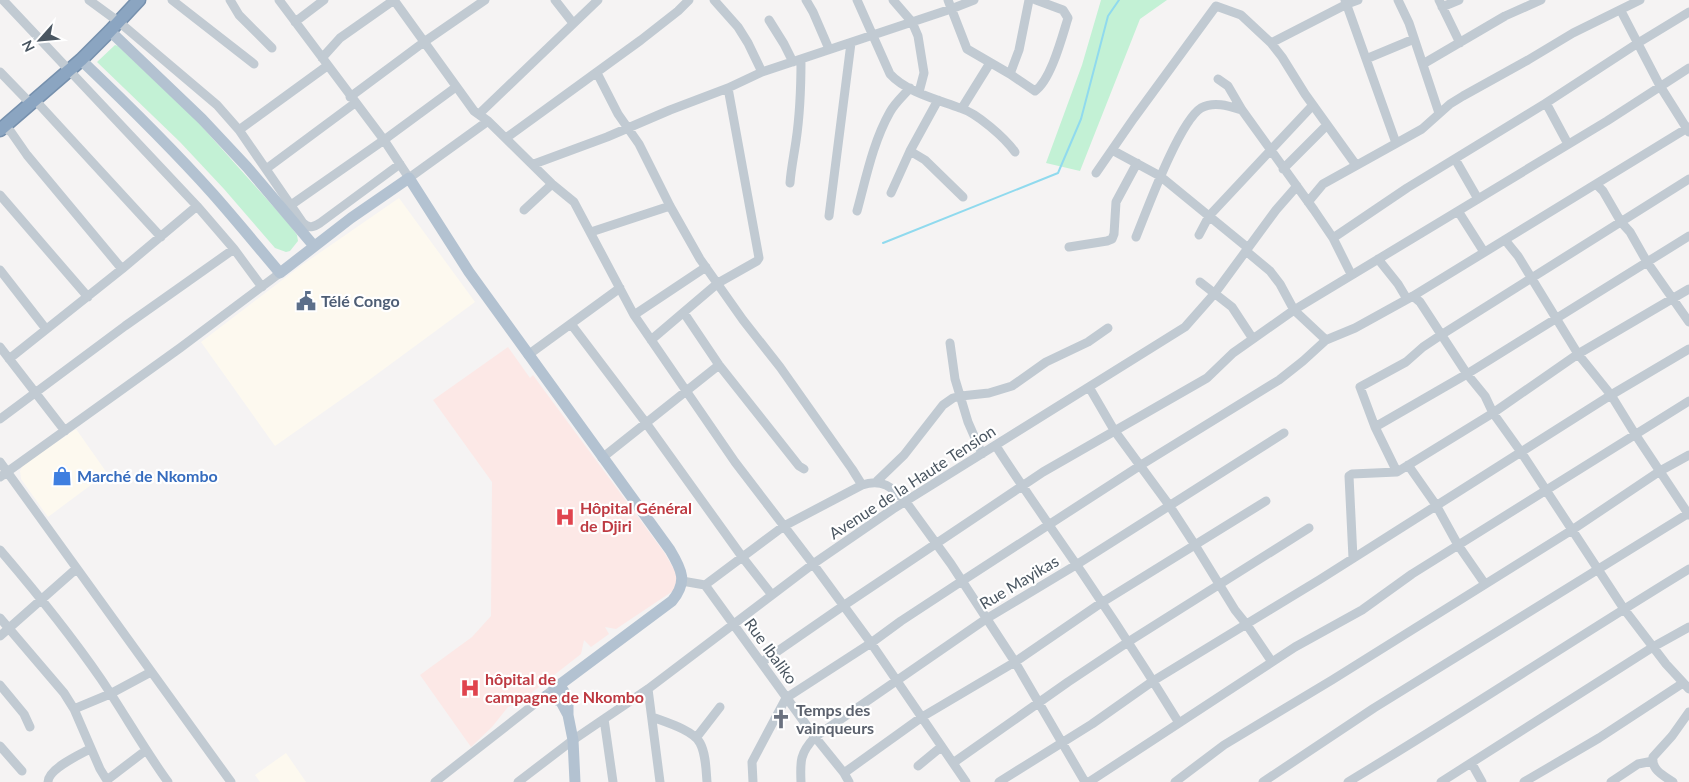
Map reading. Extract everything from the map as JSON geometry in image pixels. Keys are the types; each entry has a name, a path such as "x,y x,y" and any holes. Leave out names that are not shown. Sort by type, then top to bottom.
{"highway":[{"path":"2,129 81,60 115,27 139,0"}],"main road":[{"path":"115,27 247,168 314,246"},
{"path":"81,60 214,194 280,273 373,202 409,178 469,272 670,550 678,564 682,581 681,588 672,601 553,690"},
{"path":"564,699 575,673"},
{"path":"553,690 564,699 568,714 573,740 575,782"},
{"path":"553,690 564,699"}],"street":[{"path":"3,0 197,206 234,249 262,287"},
{"path":"89,0 115,27 207,96 239,130 306,225 310,227 316,226 400,164"},
{"path":"172,0 254,64"},
{"path":"230,0 238,15 272,48"},
{"path":"278,0 384,140 409,178 488,121"},
{"path":"295,22 324,0"},
{"path":"239,130 324,62 340,38 394,0 470,107 488,121 534,164 552,184 574,202 634,315 735,462 814,564 897,680 966,782"},
{"path":"266,168 424,42 485,0"},
{"path":"555,0 573,23"},
{"path":"478,114 598,0"},
{"path":"506,138 642,40 689,0"},
{"path":"714,0 738,27 762,72"},
{"path":"806,0 829,49"},
{"path":"857,0 890,74 896,81 938,100 962,108 1007,141 1015,152"},
{"path":"893,0 912,22 918,36 923,66 923,78 919,92"},
{"path":"534,164 728,88 762,72 912,22 950,5 974,0"},
{"path":"1010,74 1019,50 1029,0"},
{"path":"950,5 967,49 1010,74 1032,90 1037,90 1050,70 1068,18 1063,10 1036,0"},
{"path":"1272,44 1346,2 1358,0"},
{"path":"1398,0 1414,39 1439,113"},
{"path":"1459,0 1441,4 1460,43"},
{"path":"1423,64 1505,16 1541,0"},
{"path":"1308,202 1323,184 1422,129 1436,118 1439,113 1463,96 1573,33 1640,0"},
{"path":"1346,2 1396,143"},
{"path":"1096,173 1215,6 1241,15 1272,44 1356,166"},
{"path":"754,782 752,762 786,698 1141,465 1278,380 1326,340 1356,328 1410,298 1688,129 1660,86 1621,11"},
{"path":"1333,238 1407,188 1689,12"},
{"path":"769,20 797,61 801,95 790,183"},
{"path":"1366,59 1414,39"},
{"path":"830,216 851,42"},
{"path":"962,108 990,63"},
{"path":"762,662 1021,486 1114,430 1207,378 1233,353 1294,310 1568,144 1689,68"},
{"path":"0,72 33,102 161,237"},
{"path":"597,73 618,114 639,144 694,250 743,320 780,367 862,485"},
{"path":"1218,79 1228,86 1242,110 1333,238 1351,274"},
{"path":"291,205 456,87"},
{"path":"651,340 718,283 757,261 759,258 728,88"},
{"path":"857,211 871,158 890,111 910,88"},
{"path":"891,193 910,151 938,100"},
{"path":"1546,103 1568,144"},
{"path":"1136,237 1160,176 1194,114 1201,108 1210,105 1224,105 1242,110"},
{"path":"1198,235 1209,216 1313,105"},
{"path":"1283,169 1327,125"},
{"path":"2,129 11,132 27,155 122,269"},
{"path":"1112,150 1160,176 1209,216 1270,271 1280,284 1294,310 1326,340"},
{"path":"910,151 925,160 963,197"},
{"path":"1455,158 1478,199"},
{"path":"1069,247 1107,242 1112,239 1116,202 1137,164"},
{"path":"1398,472 1375,427 1360,387 1406,362 1441,335 1689,179"},
{"path":"524,210 552,184"},
{"path":"1596,184 1603,191 1647,262 1689,322"},
{"name":"Avenue de la Haute Tension","path":"518,782 573,740 648,689 814,564 906,502 1185,327 1215,293 1276,210 1297,186"},
{"path":"0,195 88,297"},
{"path":"8,359 88,297 197,206"},
{"path":"591,232 670,206"},
{"path":"1458,211 1484,252"},
{"path":"1375,427 1467,374 1689,236"},
{"path":"1263,782 1374,708 1689,514 1611,395 1578,354 1518,256 1505,240"},
{"path":"0,419 125,326 234,249"},
{"path":"1378,259 1410,298 1420,302 1467,374 1485,396 1493,413 1624,609 1666,664 1686,686 1524,782"},
{"path":"634,315 706,267"},
{"path":"0,270 46,329"},
{"path":"4,475 280,273"},
{"path":"1200,282 1232,308 1253,338"},
{"path":"528,355 620,288"},
{"path":"1353,558 1349,476 1355,473 1398,472 1493,413 1578,354 1689,289"},
{"path":"684,313 719,365 804,470"},
{"path":"571,324 772,595"},
{"path":"682,581 705,585 784,526 862,485 877,481 904,455 948,401 961,396 989,393 1012,386 1046,362 1088,342 1108,328"},
{"path":"950,343 955,379 968,422 982,454"},
{"path":"0,347 65,431"},
{"path":"999,782 1092,724 1153,681 1247,625 1611,395 1689,349"},
{"path":"602,458 719,365"},
{"path":"1090,388 1114,430 1169,505 1235,610 1272,662"},
{"path":"877,481 892,489 906,502 937,544 1015,662 1087,782 1295,647 1362,610 1412,574 1689,401"},
{"name":"Rue Mayikas","path":"801,782 802,755 808,744 815,738 986,619 1076,565 1284,433"},
{"path":"996,446 1021,486 1050,525 1128,642 1179,723"},
{"path":"1175,782 1224,746 1572,530 1660,471 1689,455"},
{"path":"0,462 4,475 76,569 231,782"},
{"path":"1408,465 1436,505 1458,545 1485,584"},
{"path":"844,773 922,717 1015,662 1101,603 1266,501"},
{"path":"953,763 1128,642 1309,528"},
{"path":"0,550 42,599 97,674 168,782"},
{"path":"0,636 76,569"},
{"path":"1348,782 1443,725 1624,609 1689,570"},
{"name":"Rue Ibaliko","path":"705,585 849,782"},
{"path":"0,618 64,693 74,709 90,749 108,781 146,751"},
{"path":"1441,782 1689,626"},
{"path":"74,709 110,694 151,672"},
{"path":"0,685 24,714 30,727"},
{"path":"648,689 660,782"},
{"path":"435,782 553,690"},
{"path":"696,738 720,707"},
{"path":"1652,761 1656,753 1672,736 1689,712"},
{"path":"652,716 696,738 701,745 707,782"},
{"path":"604,719 613,782"},
{"path":"0,746 22,771"},
{"path":"918,766 941,747"},
{"path":"48,782 48,776 53,770 90,749"},
{"path":"1652,761 1657,771 1667,781"},
{"path":"1611,782 1638,764 1652,761"},
{"path":"1472,764 1482,782"}],"shaded area":[{"path":"399,198 475,302 275,446 201,342 302,265"},
{"name":"Hôpital Général de Djiri","path":"508,347 530,378 533,375 664,552 675,571 677,581 673,591 616,629 605,627 609,634 591,647 584,640 581,654 521,701 508,707 492,727 471,747 420,675 472,637 491,616 492,482 433,400"},
{"name":"Marché de Nkombo","path":"76,429 107,473 48,517 21,479 20,471 23,465"},
{"path":"286,753 306,782 260,782 255,775"}],"green space":[{"path":"1101,0 1167,0 1140,19 1080,171 1046,163 1082,65"},
{"path":"115,45 196,120 289,224 297,235 298,241 290,251 286,252 275,248 180,142 97,62"}],"waterway":[{"path":"883,243 1058,173 1081,119 1108,16 1119,0"}],"place":[{"name":"Télé Congo","path":"306,301"},
{"name":"Marché de Nkombo","path":"62,476"},
{"name":"Hôpital Général de Djiri","path":"565,517"},
{"name":"hôpital de campagne de Nkombo","path":"470,688"},
{"name":"Temps des vainqueurs","path":"781,719"}]}
